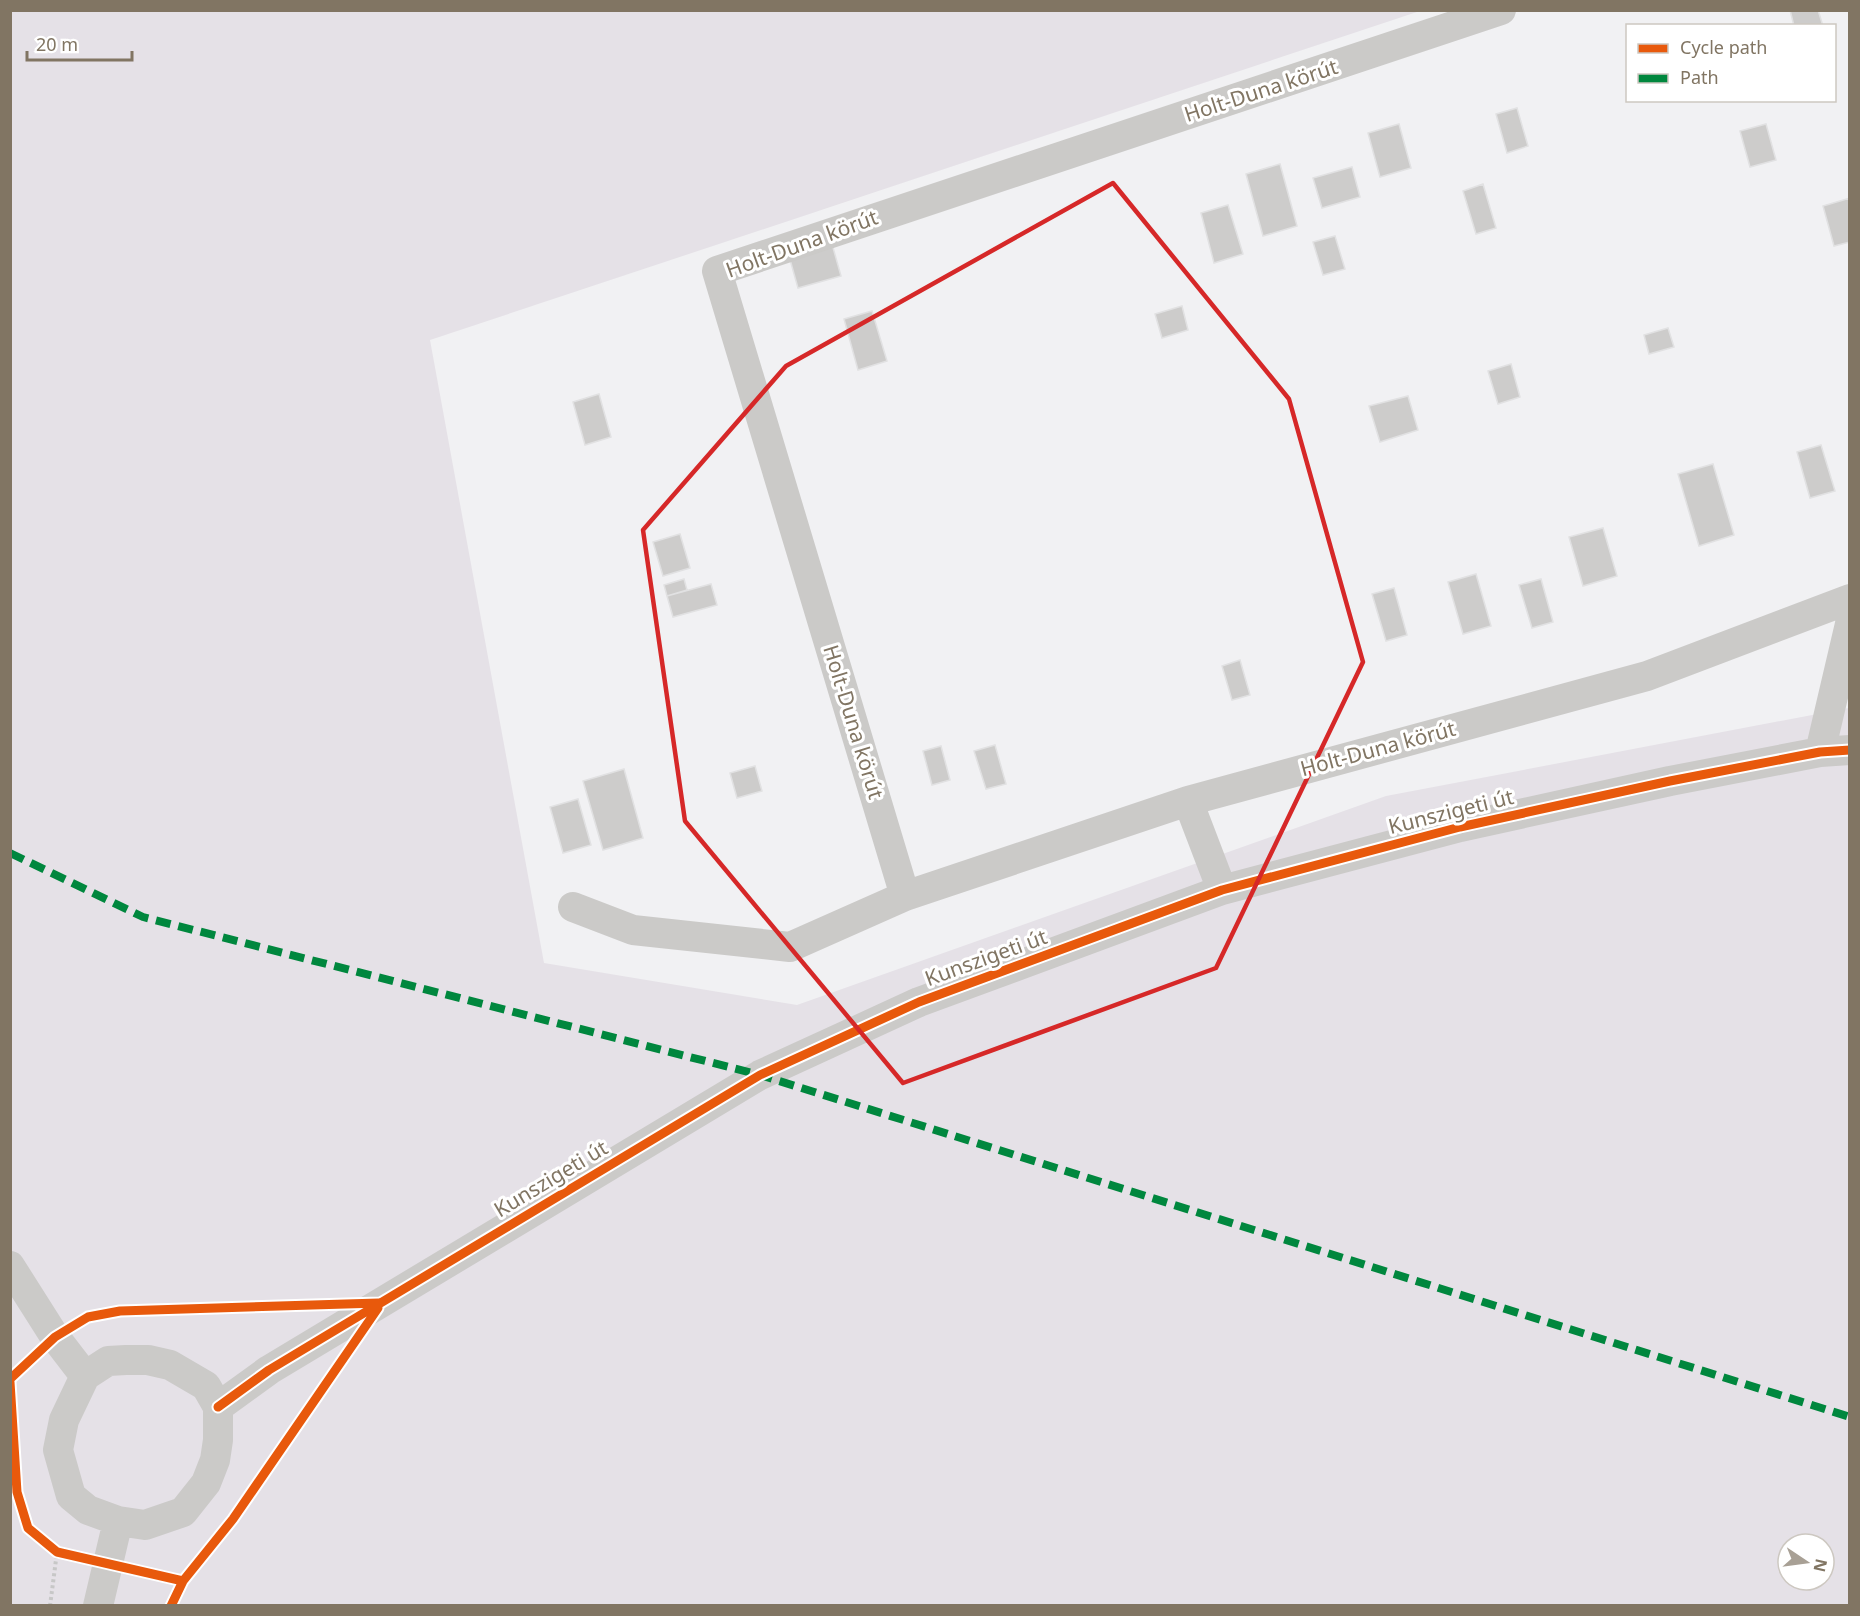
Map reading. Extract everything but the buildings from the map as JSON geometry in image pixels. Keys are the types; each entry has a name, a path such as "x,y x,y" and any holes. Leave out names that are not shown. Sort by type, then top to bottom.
{"street":[{"name":"Holt-Duna körút","path":"905,896 717,271 1501,10"},
{"name":"Holt-Duna körút","path":"573,907 633,930 790,946 905,896 1188,801 1647,676 1850,599"},
{"path":"1820,752 1850,624"},
{"name":"Kunszigeti út","path":"218,1407 269,1370 760,1075 919,1002 1222,890 1460,827 1820,752 1850,750"},
{"path":"1188,801 1222,890"},
{"path":"10,1266 56,1337 86,1376"},
{"path":"126,1360 170,1365 206,1386 218,1407 218,1440 215,1460 206,1483 183,1512 145,1525 118,1521 88,1510 71,1496 64,1480 58,1450 64,1420 86,1376 108,1362 126,1360"},
{"path":"98,1605 118,1521"}],"path":[{"path":"50,1605 54,1549 109,1564"}],"highlighted area":[{"path":"1113,183 1289,399 1363,662 1216,968 903,1083 685,821 643,530 786,366"}],"shaded area":[{"path":"11,11 1420,11 430,340 544,963 797,1005 1386,796 1849,708 1849,1605 11,1606"}],"marked path":[{"path":"10,853 143,917 760,1075 1850,1417"}],"cycle path":[{"path":"218,1407 269,1370 760,1075 919,1002 1222,890 1460,827 1670,781 1820,752 1850,750"},
{"path":"10,1379 55,1337 88,1317 120,1311 379,1303"},
{"path":"171,1606 183,1581 233,1519 378,1308"},
{"path":"10,1382 17,1492 28,1528 57,1552 183,1581"}]}
